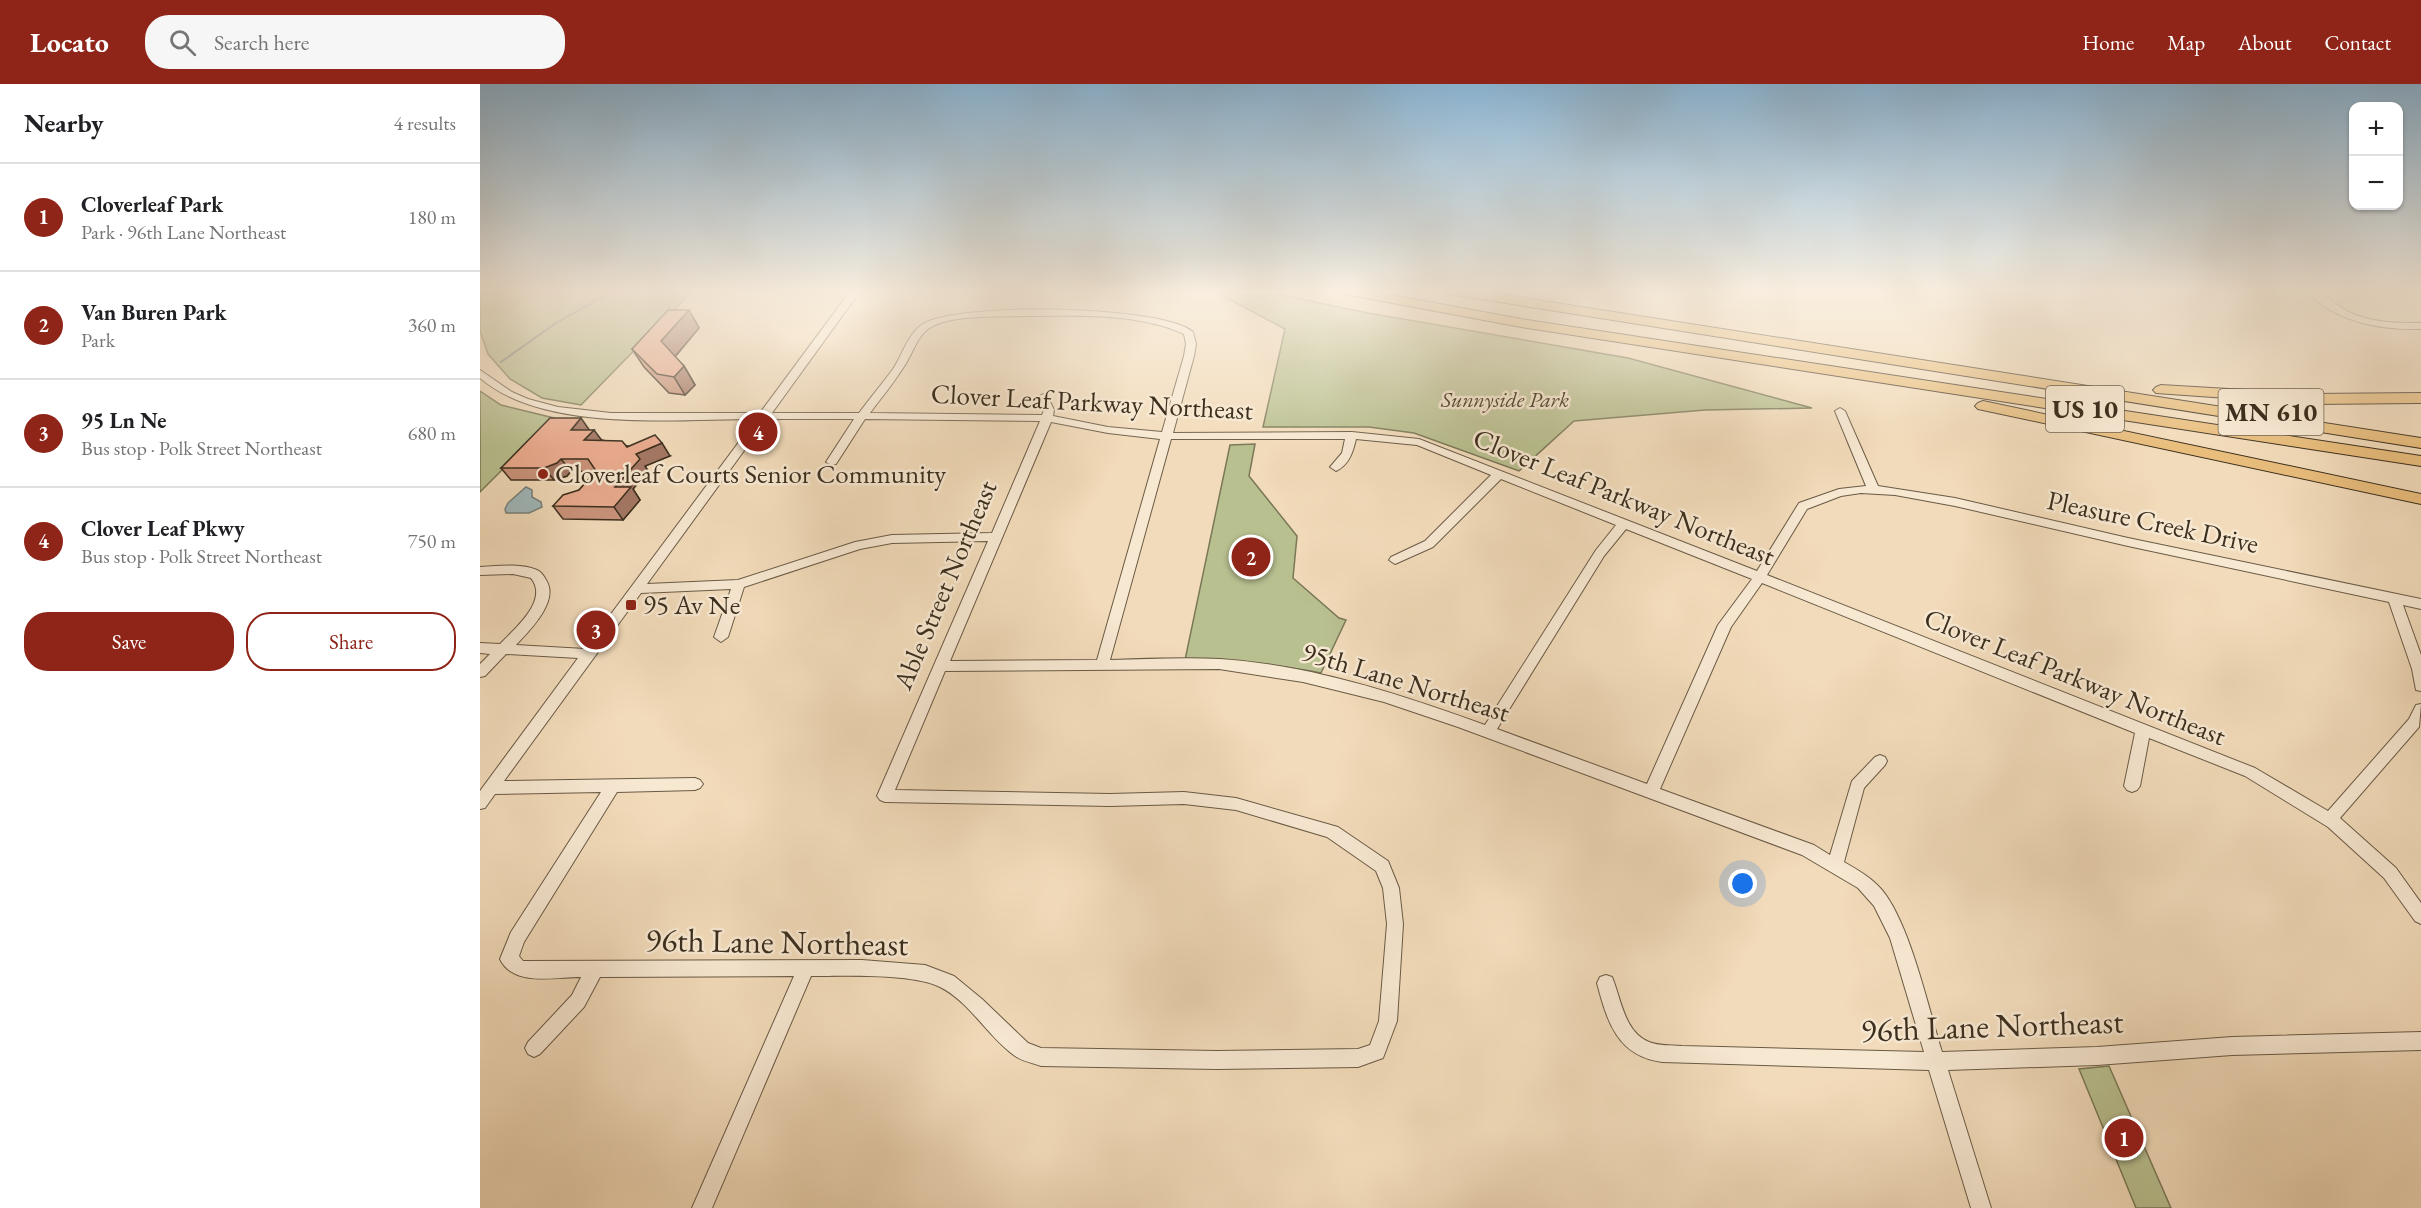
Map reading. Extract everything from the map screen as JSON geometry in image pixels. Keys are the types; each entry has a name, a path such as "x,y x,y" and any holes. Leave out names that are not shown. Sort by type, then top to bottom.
{"highway":[{"name":"US 10","path":"1641,342 2421,461"},
{"name":"US 10","path":"1784,342 2421,443"},
{"name":"MN 610","path":"1749,360 2068,423 2421,499"},
{"path":"1922,364 2235,396 2311,399 2421,397"},
{"name":"MN 610","path":"2121,394 2421,432"},
{"path":"2325,479 2421,505"}],"street":[{"path":"480,803 818,342"},
{"path":"832,462 861,416 892,379 915,342"},
{"path":"1102,665 1189,356 1191,342"},
{"name":"Clover Leaf Parkway Northeast","path":"480,373 502,392 524,402 573,413 611,416 1047,418 1108,430 1167,436 1352,435 1419,442 2250,772 2330,819 2390,873 2421,916"},
{"path":"1043,396 1049,410 1047,418"},
{"path":"1840,411 1874,490"},
{"name":"Able Street Northeast","path":"1047,418 994,537 885,796 1143,799"},
{"path":"1336,467 1347,454 1352,435"},
{"path":"1395,560 1429,544 1499,474"},
{"name":"Pleasure Creek Drive","path":"1652,792 1725,625 1760,577 1803,506 1839,493 1861,489 1895,491 1955,502 2128,542 2421,604"},
{"path":"1488,732 1600,553 1624,523"},
{"path":"638,589 739,584 773,571 859,545 892,539 994,537"},
{"path":"480,571 513,570 535,574 543,585 543,599 535,614 480,672"},
{"path":"721,637 739,584"},
{"path":"2394,598 2419,669 2421,686"},
{"path":"480,648 590,654"},
{"name":"95th Lane Northeast","path":"939,666 1219,664 1264,668 1325,679 1434,712 1808,850 1853,875 1876,894 1889,917 1898,938 1981,1208"},
{"path":"2330,819 2414,723 2421,709"},
{"path":"2132,786 2143,730"},
{"path":"1835,867 1857,786 1880,761"},
{"name":"96th Lane Northeast","path":"614,784 517,938 509,959 520,969 862,968 925,973 948,982 1022,1050 1041,1057 1217,1060 1359,1058 1377,1052 1388,1021 1395,924 1391,888 1382,866 1332,832 1236,804 1184,798 1143,799"},
{"path":"491,788 695,784"},
{"path":"1143,799 1161,811"},
{"path":"534,1048 578,1001 595,968"},
{"path":"702,1208 806,968"},
{"name":"96th Lane Northeast","path":"1606,983 1613,1009 1630,1039 1647,1051 1682,1055 1936,1061 2097,1056 2232,1046 2421,1041"}],"green space":[{"path":"484,342 642,342 581,405 542,398 510,379 488,354"},
{"name":"Sunnyside Park","path":"1282,342 1538,342 1628,358 1812,408 1705,410 1574,421 1519,471 1414,433 1369,427 1263,427"},
{"path":"480,391 501,405 554,418 480,492"},
{"path":"1255,444 1249,476 1297,536 1293,578 1339,618 1346,620 1321,673 1287,667 1185,660 1230,445"},
{"path":"2109,1066 2171,1208 2136,1208 2079,1069"}],"water":[{"path":"526,487 532,490 532,497 541,502 542,507 529,513 506,513 508,503"}],"building":[{"path":"638,342 662,342 684,366 674,377 657,374 632,349"},
{"path":"550,418 581,418 571,430 594,430 584,440 622,441 627,447 655,435 662,443 636,454 640,459 615,487 631,487 614,507 553,506 563,495 579,490 596,471 588,459 561,459 544,468 501,468"}],"waterway":[{"path":"501,362 529,342"}],"place":[{"name":"Clover Leaf Pkwy","path":"758,432"},
{"name":"Cloverleaf Courts Senior Community","path":"543,474"},
{"name":"Van Buren Park","path":"1251,557"},
{"name":"95 Av Ne","path":"631,605"},
{"name":"95 Ln Ne","path":"596,630"},
{"name":"Cloverleaf Park","path":"2124,1138"}]}
